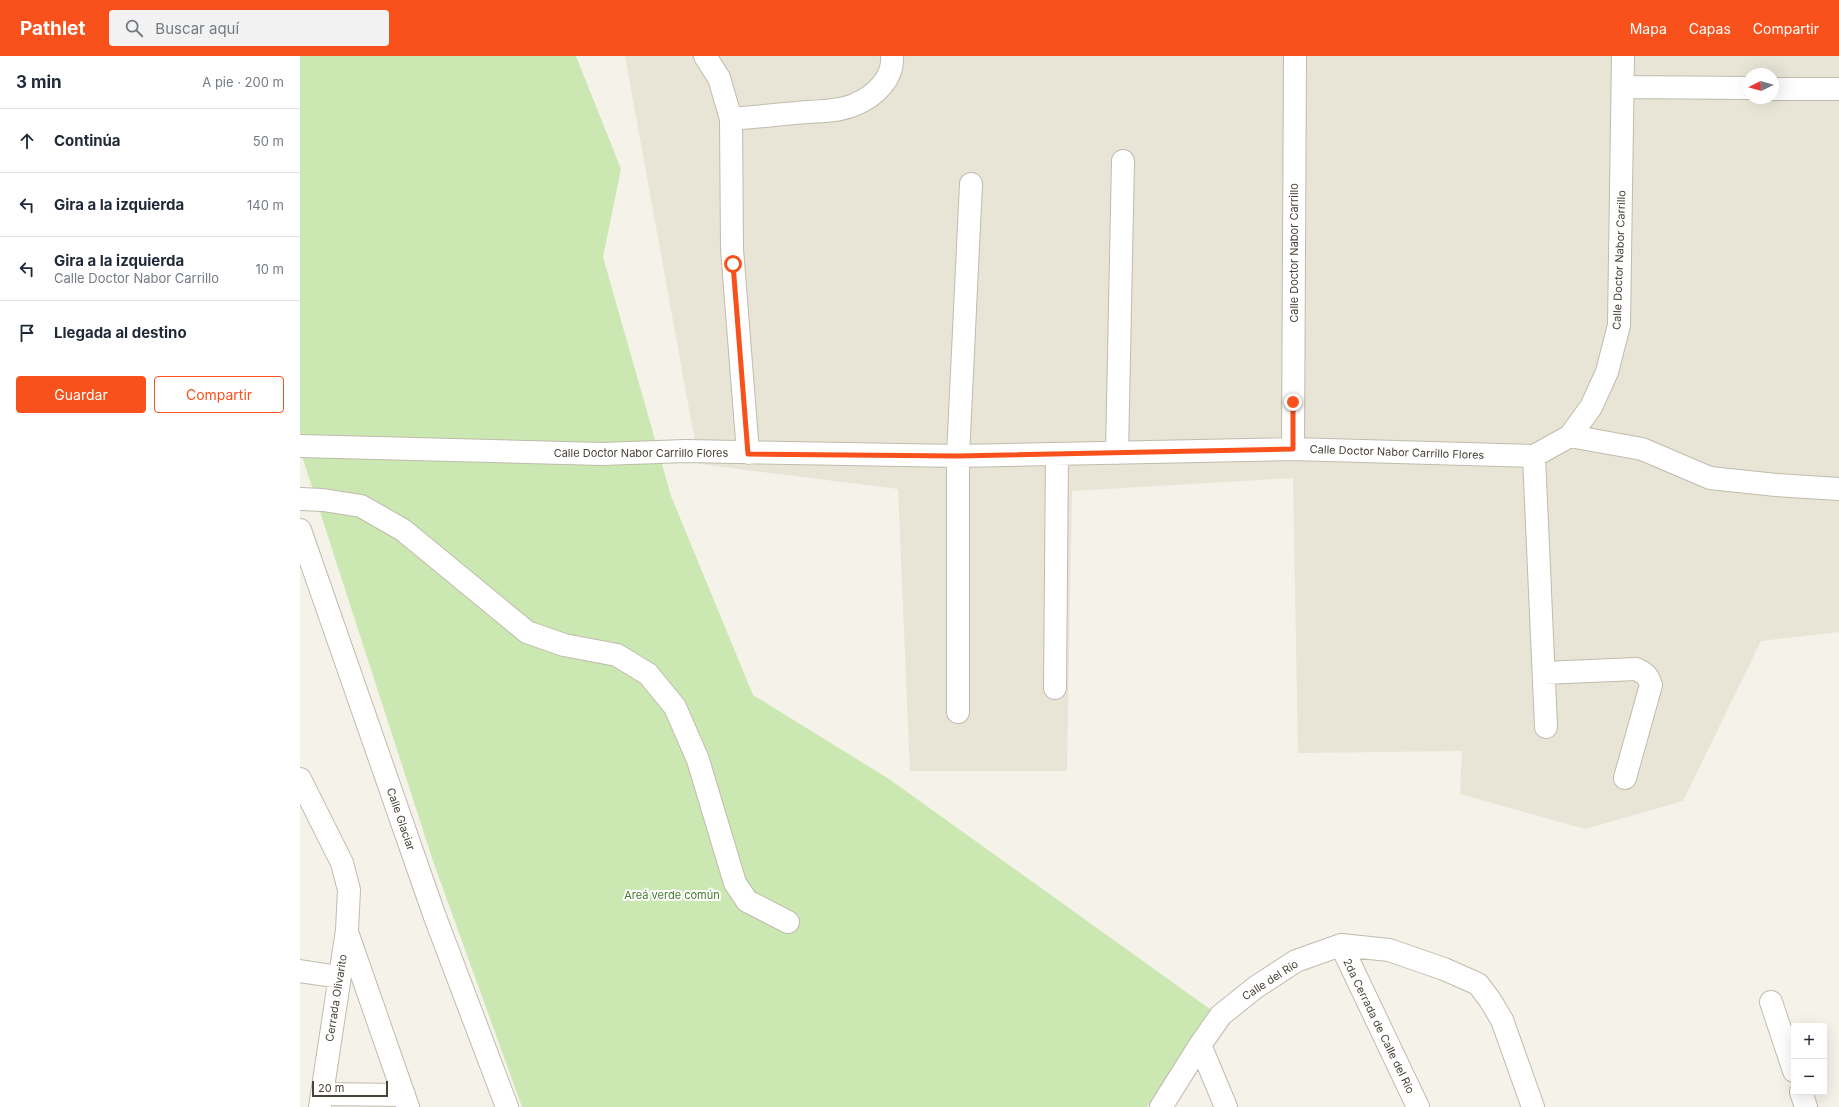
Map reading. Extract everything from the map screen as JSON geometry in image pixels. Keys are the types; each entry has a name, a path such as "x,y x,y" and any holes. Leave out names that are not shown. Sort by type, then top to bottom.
{"street":[{"path":"705,56 719,78 731,119 732,249 748,454"},
{"path":"731,119 827,110 855,105 871,96 884,84 892,64 892,56"},
{"name":"Calle Doctor Nabor Carrillo","path":"1293,449 1295,56"},
{"name":"Calle Doctor Nabor Carrillo","path":"1534,456 1570,436 1591,407 1607,372 1619,326 1623,56"},
{"path":"1623,87 1743,88"},
{"path":"1779,89 1839,89"},
{"path":"1117,453 1123,161"},
{"path":"958,712 958,456 971,184"},
{"path":"1570,436 1642,449 1710,478 1776,486 1839,489"},
{"name":"Calle Doctor Nabor Carrillo Flores","path":"300,446 602,454 686,451 748,454 958,456 1293,449 1534,456"},
{"path":"1055,688 1057,454"},
{"path":"1534,456 1546,728"},
{"path":"300,499 323,500 361,506 403,530 527,632 564,645 617,655 648,674 675,707 698,760 735,883 747,901 788,922"},
{"name":"Calle Glaciar","path":"300,530 435,917 506,1107"},
{"path":"1544,673 1636,669 1644,673 1649,678 1651,685 1625,778"},
{"name":"Cerrada Olivarito","path":"300,779 342,863 348,890 347,930 321,1101"},
{"path":"321,1101 406,1101 347,930"},
{"name":"Calle del Río","path":"1161,1107 1200,1045 1221,1015 1256,987 1296,961 1341,945 1389,950 1444,969 1478,984 1502,1020 1534,1107"},
{"name":"2da Cerrada de Calle del Río","path":"1341,945 1418,1107"},
{"path":"300,971 339,978"},
{"path":"1771,1002 1791,1062"},
{"path":"1200,1045 1226,1107"},
{"path":"1802,1095 1806,1107"}],"shaded area":[{"path":"625,56 1839,56 1839,632 1761,641 1683,801 1585,829 1460,794 1462,751 1298,753 1293,478 1072,491 1067,771 910,771 898,489 699,464"}],"green space":[{"name":"Areá verde común","path":"300,56 576,56 621,169 603,257 671,496 753,695 889,779 1214,1012 1147,1107 522,1107 433,861 300,450"}],"route":[{"path":"733,264 742,357 748,454 958,456 1293,449 1293,402"}]}
